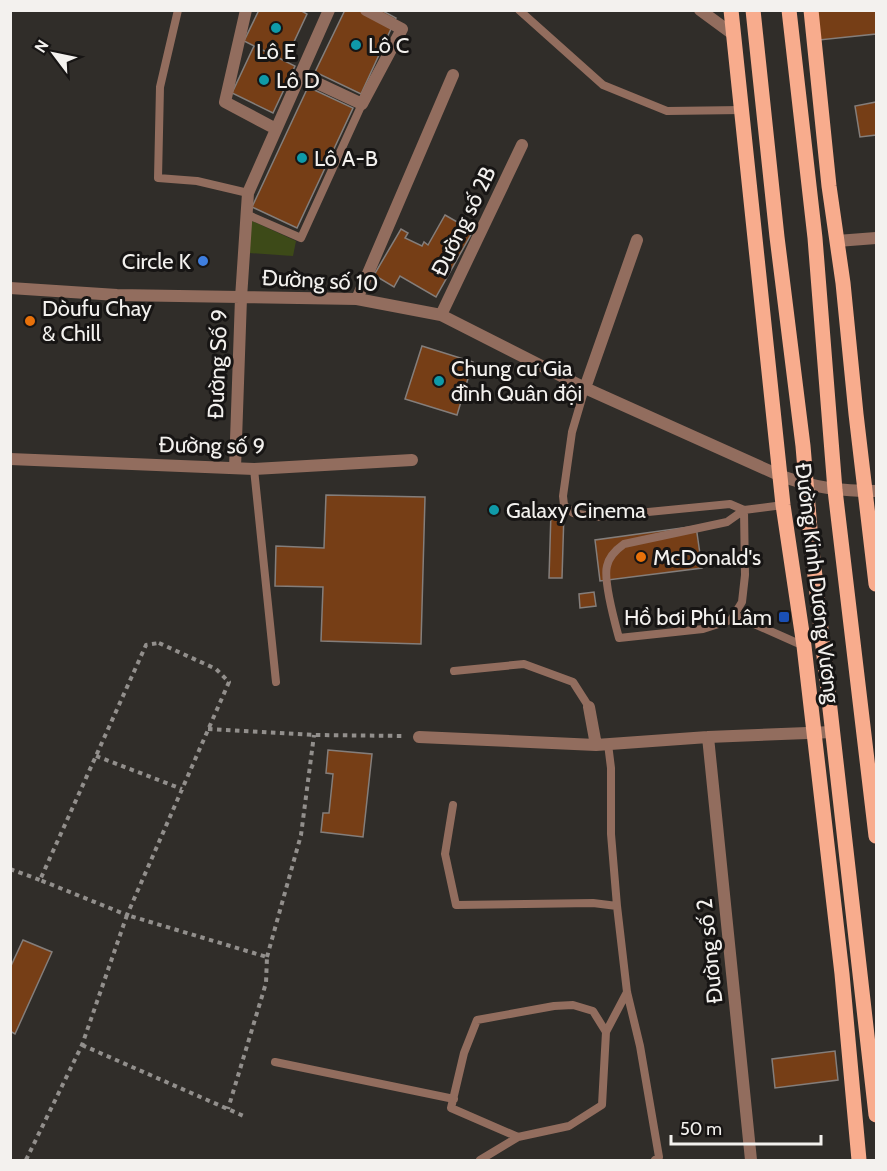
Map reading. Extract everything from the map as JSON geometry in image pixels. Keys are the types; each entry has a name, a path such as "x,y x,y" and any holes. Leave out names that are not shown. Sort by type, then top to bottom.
{"main road":[{"name":"Đường Kinh Dương Vương","path":"731,10 783,505 804,646 842,974 859,1161"},
{"name":"Đường Kinh Dương Vương","path":"753,10 876,1115"},
{"name":"Đường Kinh Dương Vương","path":"789,10 815,238 835,490 872,756 876,837"},
{"path":"811,10 829,186 871,491 876,584"}],"street":[{"path":"246,10 225,102 276,129"},
{"name":"Đường Số 9","path":"234,468 248,193 329,10"},
{"path":"300,75 362,104 402,29 366,10"},
{"path":"700,10 734,35"},
{"path":"357,299 453,75"},
{"name":"Đường số 2B","path":"441,315 522,146"},
{"path":"837,241 876,238"},
{"path":"585,388 637,240"},
{"name":"Đường số 10","path":"10,288 117,295 357,299 441,315 585,388 781,476 806,485 835,490 871,491"},
{"name":"Đường số 9","path":"10,459 254,469 412,460"},
{"path":"589,707 602,745"},
{"path":"419,737 602,745 708,737 833,732"},
{"name":"Đường số 2","path":"708,737 752,1161"}],"lane":[{"path":"178,10 160,87 158,178 197,181 248,193"},
{"path":"519,10 603,85 667,111 742,110"},
{"path":"246,214 301,238 362,104"},
{"path":"585,388 572,432 563,496 564,505 573,513 597,517 730,504 744,510"},
{"path":"254,469 276,682"},
{"path":"744,510 745,575 742,602 731,621 703,629 619,638 611,610 606,567 614,551 624,544 727,522 744,510 783,505"},
{"path":"734,615 804,646"},
{"path":"454,671 524,664 573,682 589,707"},
{"path":"602,745 627,992 640,1046 659,1157 655,1161"},
{"path":"453,805 445,854 456,905 593,903 617,906"},
{"path":"480,1161 518,1137 569,1126 602,1105 606,1032 627,992"},
{"path":"518,1137 451,1108 464,1053 477,1020 554,1006 573,1005 593,1011 606,1032"},
{"path":"275,1062 454,1099"}],"path":[{"path":"26,1161 82,1045 127,915 229,682 216,669 159,643 146,645 40,880"},
{"path":"208,729 314,735 419,737"},
{"path":"228,1109 266,983 267,957 301,835 314,735"},
{"path":"96,756 182,789"},
{"path":"10,869 127,915 267,957"},
{"path":"82,1045 246,1117"}],"green space":[{"path":"250,220 296,241 293,256 249,253"}],"building":[{"name":"Lô E","path":"259,10 300,10 307,14 285,61 244,41"},
{"name":"Lô C","path":"345,10 381,10 396,18 361,94 315,72"},
{"path":"816,10 876,10 876,34 819,40"},
{"name":"Lô D","path":"254,46 295,66 273,113 232,93"},
{"name":"Lô A-B","path":"308,87 353,108 297,228 252,207"},
{"path":"876,102 876,135 860,137 855,106"},
{"path":"445,215 473,231 436,297 400,276 394,287 374,275 401,229 408,233 405,238 422,246 424,242 428,245"},
{"name":"Chung cư Gia đình Quân đội","path":"422,346 473,362 457,415 405,399"},
{"path":"326,495 425,497 421,644 321,641 323,587 275,586 276,546 324,548"},
{"path":"551,512 564,512 562,578 549,578"},
{"path":"696,526 702,568 600,581 595,540"},
{"path":"594,592 596,606 580,608 579,594"},
{"path":"328,750 372,754 363,837 321,832 323,813 329,813 333,774 326,773"},
{"path":"23,940 52,952 15,1034 10,1031 10,968"},
{"path":"835,1051 838,1080 775,1088 772,1059"}],"place":[{"name":"Lô E","path":"276,28"},
{"name":"Lô C","path":"356,45"},
{"name":"Lô D","path":"264,80"},
{"name":"Lô A-B","path":"302,158"},
{"name":"Circle K","path":"203,261"},
{"name":"Dòufu Chay & Chill","path":"30,321"},
{"name":"Chung cư Gia đình Quân đội","path":"439,381"},
{"name":"Galaxy Cinema","path":"494,510"},
{"name":"McDonald's","path":"641,557"},
{"name":"Hồ bơi Phú Lâm","path":"784,617"}]}
